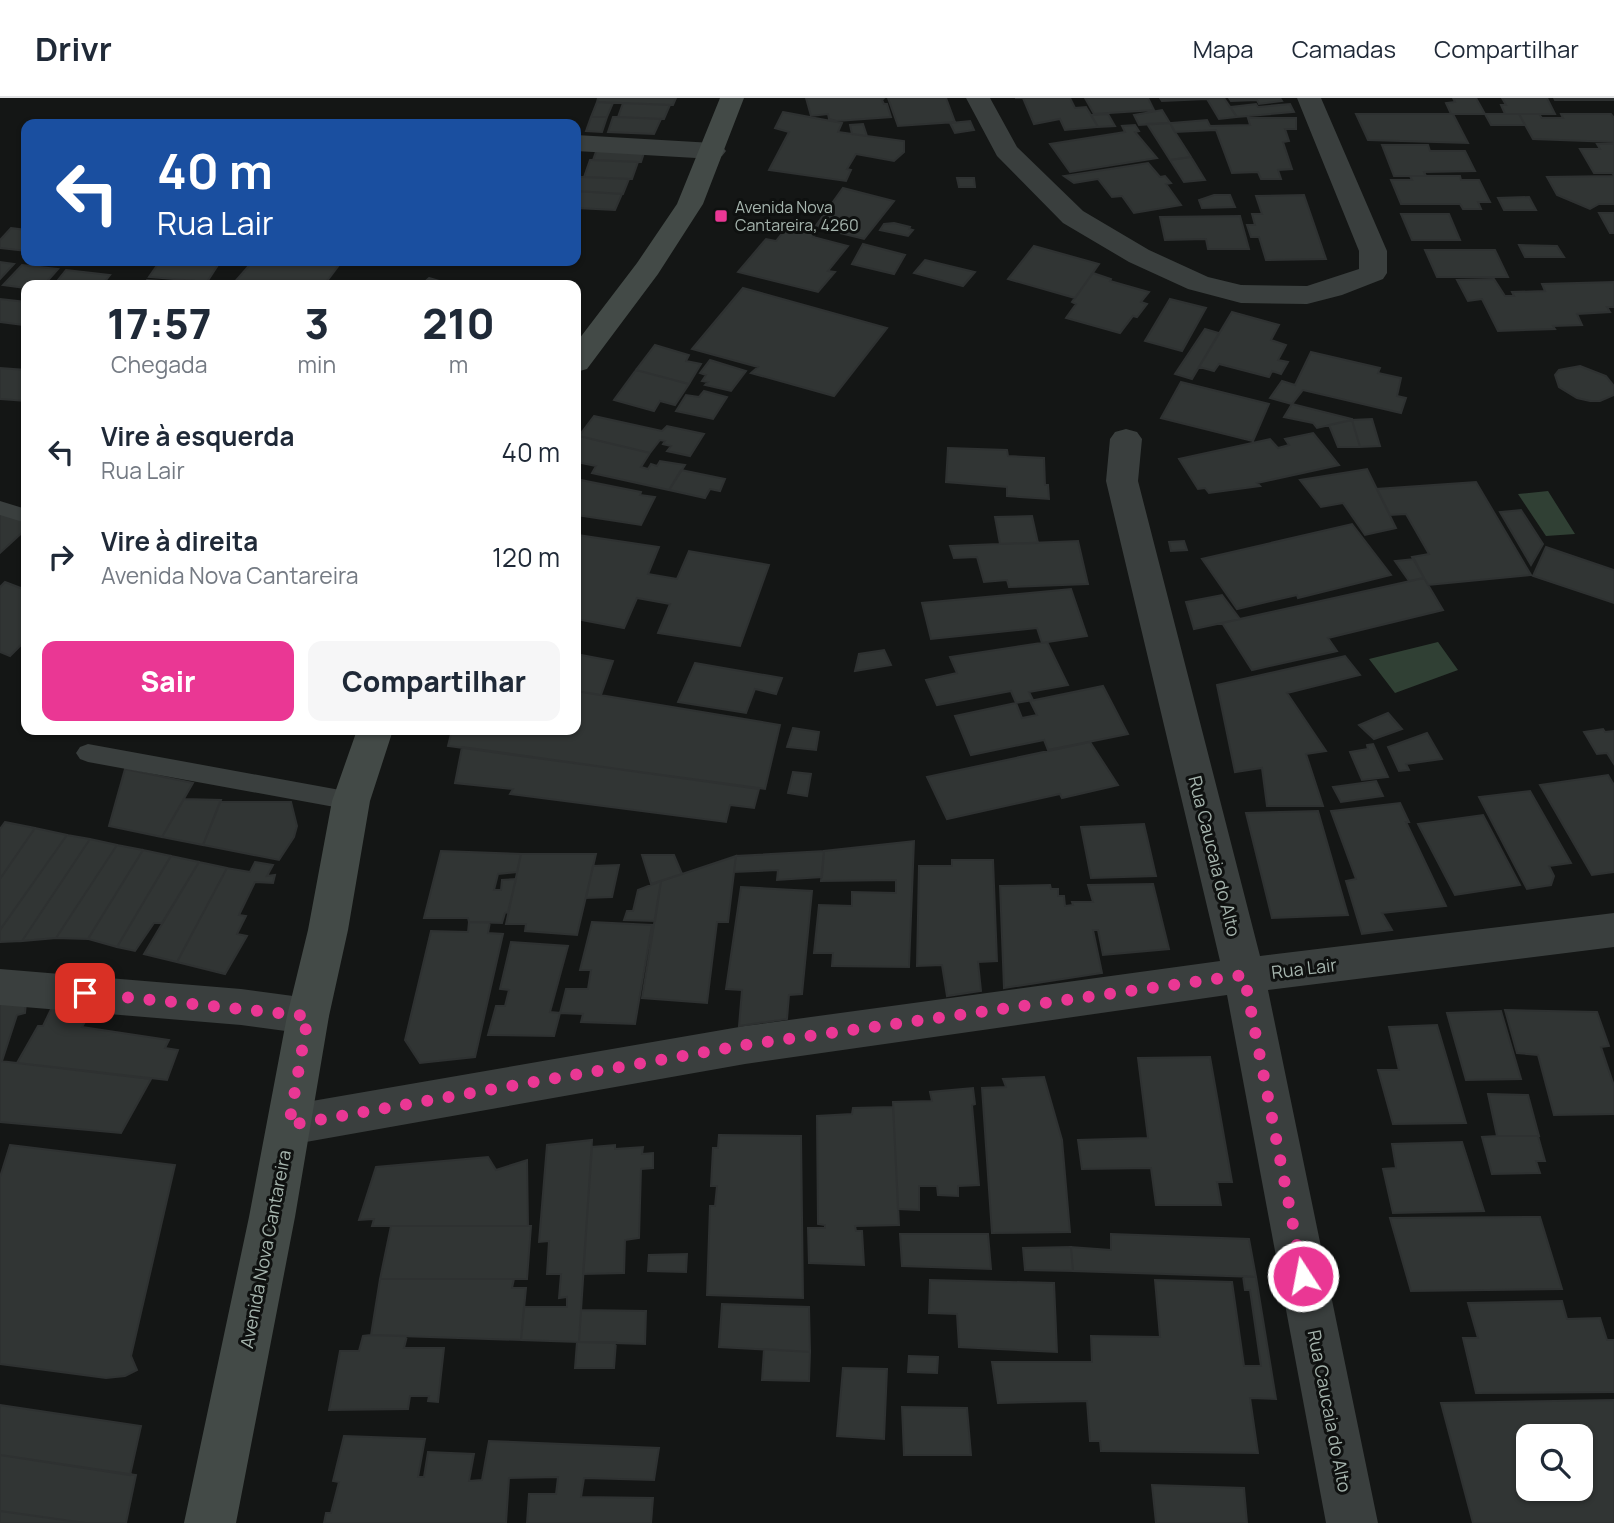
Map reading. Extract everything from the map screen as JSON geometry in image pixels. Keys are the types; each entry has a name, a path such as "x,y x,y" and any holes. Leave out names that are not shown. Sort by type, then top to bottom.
{"main road":[{"path":"581,356 648,268 683,215 713,151 732,98"},
{"name":"Avenida Nova Cantareira","path":"210,1523 308,1016 328,930 351,801 373,735"}],"street":[{"path":"978,98 1006,151 1073,217 1139,256 1198,283 1241,294 1276,296 1307,295 1332,289 1373,272 1373,251 1309,98"},
{"path":"581,143 713,151"},
{"name":"Rua Caucaia do Alto","path":"1126,439 1122,481 1244,975 1352,1523"},
{"name":"Rua Lair","path":"289,1125 745,1045 1244,975 1614,930"},
{"path":"0,987 241,1007 308,1016"}],"lane":[{"path":"0,508 21,514"},
{"path":"88,753 351,801"}],"shaded area":[{"path":"1548,491 1575,534 1546,536 1518,494"},
{"path":"1438,642 1458,670 1395,693 1369,659"}],"building":[{"path":"598,98 676,98 673,105 597,102"},
{"path":"806,98 884,98 882,100 887,104 891,117 837,121 829,119 828,114 811,116"},
{"path":"888,98 946,98 955,122 898,126"},
{"path":"1023,98 1070,98 1075,108 1086,107 1098,127 1065,130 1060,119 1034,124"},
{"path":"1085,98 1148,98 1154,110 1094,114"},
{"path":"1160,98 1224,98 1237,117 1219,119 1207,99 1162,101"},
{"path":"1229,98 1280,98 1282,101 1259,104 1257,100 1231,101"},
{"path":"1453,98 1476,98 1485,114 1451,114 1446,103 1455,102"},
{"path":"1502,98 1547,98 1555,114 1505,114 1501,105 1506,105"},
{"path":"1554,98 1614,98 1614,100 1555,100"},
{"path":"597,102 613,103 607,117 591,117"},
{"path":"623,103 670,105 664,119 618,117"},
{"path":"1256,104 1258,107 1290,104 1294,112 1237,117 1230,107"},
{"path":"1162,110 1170,123 1139,125 1134,115"},
{"path":"783,112 842,123 838,132 904,141 904,152 894,161 856,154 847,169 851,170 846,181 769,170 789,132 775,128"},
{"path":"1108,114 1115,126 1098,127 1091,115"},
{"path":"1356,114 1453,114 1468,143 1368,140"},
{"path":"1485,114 1519,114 1525,125 1491,125"},
{"path":"1519,114 1563,118 1561,114 1611,114 1614,118 1614,142 1533,139"},
{"path":"591,117 607,117 602,132 586,131"},
{"path":"613,117 661,119 654,134 608,132"},
{"path":"1248,118 1296,118 1296,129 1285,129 1289,141 1283,142 1292,169 1278,170 1281,179 1261,179 1258,172 1232,173 1216,130 1175,132 1170,123 1207,120 1210,126 1250,125"},
{"path":"970,121 974,130 955,133 950,123"},
{"path":"1170,123 1191,157 1170,160 1147,124"},
{"path":"863,124 867,136 852,134 850,125"},
{"path":"1135,125 1139,131 1135,132 1157,158 1070,172 1050,144 1125,132 1122,126"},
{"path":"1597,144 1614,144 1614,175 1594,173 1580,149 1600,149"},
{"path":"1382,145 1428,145 1430,151 1465,151 1475,171 1424,172 1426,176 1394,176"},
{"path":"598,146 645,150 641,162 593,160"},
{"path":"1191,157 1205,180 1184,182 1170,160"},
{"path":"590,160 638,162 632,179 584,177"},
{"path":"1148,163 1160,177 1165,176 1171,183 1166,184 1181,205 1134,213 1122,196 1112,197 1098,179 1074,183 1064,176"},
{"path":"1410,176 1460,176 1461,180 1479,180 1490,202 1478,202 1481,209 1463,209 1460,204 1401,204 1391,180 1412,180"},
{"path":"1614,176 1614,204 1599,204 1590,209 1557,195 1547,177"},
{"path":"581,177 629,179 623,194 581,191"},
{"path":"957,178 974,178 975,187 959,187"},
{"path":"843,188 894,201 864,239 815,227"},
{"path":"581,191 622,194 615,210 581,208"},
{"path":"1214,195 1230,195 1235,207 1202,208 1199,200"},
{"path":"1304,195 1326,259 1266,260 1259,237 1251,237 1247,225 1255,225 1252,214 1262,214 1256,196"},
{"path":"1529,197 1536,210 1504,210 1498,198"},
{"path":"1599,213 1614,213 1614,233 1610,233"},
{"path":"1401,214 1449,214 1460,240 1412,240"},
{"path":"1240,216 1249,249 1208,249 1206,239 1165,240 1160,217"},
{"path":"894,223 913,230 908,236 880,230 884,224"},
{"path":"793,227 816,233 813,237 848,246 828,271 835,272 818,292 738,272 766,239 776,241 784,231 789,233"},
{"path":"11,228 21,229 21,250 0,248 0,240"},
{"path":"863,244 905,255 894,274 852,264"},
{"path":"1519,245 1557,246 1564,257 1525,257"},
{"path":"1034,246 1099,264 1075,298 1008,279"},
{"path":"1425,250 1495,250 1508,277 1437,277"},
{"path":"925,260 975,272 963,286 914,273"},
{"path":"0,262 14,264 0,279"},
{"path":"21,266 58,269 48,280 21,280 21,287 3,285"},
{"path":"157,266 217,266 208,280 149,277"},
{"path":"249,266 338,266 328,280 236,280"},
{"path":"66,270 110,275 106,280 58,280"},
{"path":"1093,273 1111,279 1110,281 1149,292 1141,302 1147,304 1120,333 1066,318 1076,304 1072,302"},
{"path":"1494,279 1505,296 1514,296 1512,292 1545,291 1542,284 1614,282 1614,307 1607,307 1610,312 1577,314 1582,325 1498,331 1482,299 1468,301 1457,280"},
{"path":"743,288 887,328 834,396 751,373 758,367 692,349"},
{"path":"0,299 21,301 21,325 0,322"},
{"path":"1170,299 1206,308 1182,351 1145,341"},
{"path":"1232,312 1279,325 1271,340 1286,345 1278,360 1288,362 1281,374 1272,371 1269,377 1219,364 1214,371 1199,367"},
{"path":"1205,329 1219,333 1192,379 1175,374"},
{"path":"655,345 689,355 686,361 701,364 689,384 636,370"},
{"path":"1311,352 1380,368 1378,373 1401,378 1397,396 1406,398 1401,413 1303,390 1292,404 1270,398 1282,381 1295,385"},
{"path":"710,360 746,371 731,391 705,385 708,382 702,381 706,375 700,373"},
{"path":"1580,366 1606,376 1614,386 1614,395 1600,401 1590,401 1577,398 1559,387 1555,375 1559,370"},
{"path":"0,368 21,370 21,401 0,399"},
{"path":"636,370 689,384 675,405 660,401 654,411 614,400"},
{"path":"1181,382 1269,404 1253,441 1161,418"},
{"path":"704,391 727,397 713,419 676,411 686,395 699,397"},
{"path":"1292,404 1352,420 1317,428 1313,423 1284,417"},
{"path":"594,416 662,431 667,426 704,434 690,456 667,451 671,446 663,444 665,441 660,440 650,453 581,436"},
{"path":"1372,419 1380,446 1360,447 1352,420"},
{"path":"1352,420 1360,447 1338,447 1329,425"},
{"path":"1313,433 1339,465 1257,483 1260,486 1209,493 1205,488 1198,489 1179,459 1270,439 1278,448 1289,445 1285,439"},
{"path":"581,436 650,453 641,467 648,469 651,464 657,466 660,461 685,465 669,490 592,473 596,466 581,463"},
{"path":"948,448 1007,450 1008,456 1044,458 1045,485 1048,485 1049,499 1007,496 1007,487 946,482"},
{"path":"1367,469 1396,528 1365,535 1343,503 1321,507 1300,480"},
{"path":"681,470 725,479 720,491 710,489 705,498 669,490"},
{"path":"581,480 655,497 641,525 581,516"},
{"path":"1476,482 1531,575 1428,585 1412,557 1429,554 1406,514 1390,515 1377,489"},
{"path":"1521,510 1543,544 1531,565 1500,512"},
{"path":"0,512 21,519 21,534 0,553"},
{"path":"1032,516 1038,543 1000,544 995,517"},
{"path":"1352,524 1391,575 1298,598 1297,595 1237,609 1202,559"},
{"path":"581,535 659,547 648,574 677,579 689,551 769,565 740,646 658,633 670,604 637,598 624,628 581,620"},
{"path":"1078,541 1088,584 1009,587 1007,580 984,582 977,557 954,558 950,546"},
{"path":"1184,541 1187,550 1171,551 1169,542"},
{"path":"1546,547 1614,570 1614,603 1533,576"},
{"path":"1414,559 1424,578 1409,581 1395,561"},
{"path":"1424,578 1443,610 1328,638 1337,651 1252,670 1222,623"},
{"path":"5,582 21,588 21,645 10,656 0,652 0,587"},
{"path":"1071,589 1087,636 1042,643 1037,628 931,639 922,603"},
{"path":"1222,595 1240,619 1194,629 1186,602"},
{"path":"1047,642 1068,685 1029,692 1033,700 1016,703 1011,691 937,705 926,680 957,673 950,657"},
{"path":"884,650 891,665 855,671 859,654"},
{"path":"581,655 613,661 601,695 581,692"},
{"path":"1345,656 1360,675 1287,693 1326,751 1306,754 1323,806 1267,806 1262,768 1235,772 1217,685"},
{"path":"695,663 782,678 776,694 755,689 746,713 678,702"},
{"path":"1103,686 1128,734 1048,750 1044,740 971,755 955,716 1016,703 1022,718 1037,715 1030,701"},
{"path":"581,692 780,725 765,789 448,746 451,735 581,735"},
{"path":"1388,713 1402,729 1374,739 1359,725"},
{"path":"793,728 819,732 816,750 787,747"},
{"path":"1603,729 1605,732 1614,731 1614,764 1607,753 1597,754 1584,732"},
{"path":"1427,733 1442,759 1406,764 1409,770 1399,771 1388,747"},
{"path":"1090,742 1118,785 1062,798 1060,794 947,819 927,777"},
{"path":"1373,744 1388,777 1362,780 1350,752 1368,749 1367,745"},
{"path":"462,747 759,789 754,808 730,805 726,822 510,794 513,789 455,783"},
{"path":"125,769 193,783 162,837 109,826"},
{"path":"793,772 811,774 807,796 788,793"},
{"path":"1608,775 1614,785 1614,872 1592,875 1540,785"},
{"path":"1376,781 1383,796 1341,802 1333,787"},
{"path":"1530,791 1571,863 1549,866 1554,876 1551,885 1527,889 1479,797"},
{"path":"184,799 221,800 203,845 162,837"},
{"path":"220,802 291,802 297,826 294,837 279,860 203,845"},
{"path":"1400,803 1409,822 1406,822 1446,906 1382,913 1392,930 1362,934 1346,881 1356,879 1331,811"},
{"path":"1318,811 1348,915 1272,918 1246,813"},
{"path":"1483,815 1520,885 1455,895 1418,824"},
{"path":"5,822 35,828 0,879 0,829"},
{"path":"1144,824 1156,876 1091,878 1081,827"},
{"path":"35,828 67,835 0,930 0,879"},
{"path":"67,835 90,839 22,941 0,942 0,930"},
{"path":"90,839 117,845 56,938 22,941"},
{"path":"914,841 909,967 832,966 833,953 814,953 819,905 852,906 852,892 896,893 896,880 821,881 824,851"},
{"path":"117,845 143,850 88,939 56,938"},
{"path":"143,850 171,856 117,947 88,939"},
{"path":"441,851 521,854 517,872 498,874 494,890 501,890 502,880 516,879 508,912 505,913 502,923 469,922 468,918 424,918"},
{"path":"824,851 822,877 777,880 778,870 734,872 736,856"},
{"path":"521,854 596,854 577,935 525,931 526,924 506,924"},
{"path":"642,855 674,855 682,874 651,884"},
{"path":"171,856 199,862 162,923 154,923 135,951 117,947"},
{"path":"736,856 728,922 717,922 707,1003 642,998 661,881"},
{"path":"952,860 993,860 997,961 978,962 981,991 947,996 942,965 917,966 919,866 952,866"},
{"path":"199,862 227,868 177,962 144,954"},
{"path":"255,862 273,865 267,876 275,875 273,883 255,882 239,915 246,916 237,934 247,936 225,974 177,962 227,868 250,872"},
{"path":"619,865 612,897 586,898 593,866"},
{"path":"661,881 655,921 624,920 627,911 633,911 638,890"},
{"path":"1153,884 1169,949 1103,955 1098,930 1093,930 1102,973 1004,988 1000,886 1050,885 1051,889 1058,889 1058,896 1064,896 1065,906 1073,905 1072,902 1093,902 1088,885"},
{"path":"741,887 812,891 802,994 789,995 787,1019 739,1026 742,990 726,989"},
{"path":"469,922 490,922 488,933 503,934 475,1057 420,1063 405,1040 431,931 468,932"},
{"path":"592,922 652,925 635,1024 581,1022 583,1014 560,1013 566,989 588,989 591,970 580,970"},
{"path":"511,942 568,946 550,1012 560,1013 554,1036 488,1035 496,1006 505,1006 509,990 500,989"},
{"path":"27,993 25,1013 17,1015 0,1061 0,997"},
{"path":"52,1007 90,1013 82,1027 169,1040 165,1048 178,1050 167,1080 17,1063 38,1026 43,1026"},
{"path":"1505,1010 1597,1012 1609,1046 1601,1047 1614,1086 1614,1114 1554,1115 1538,1055 1517,1053"},
{"path":"1501,1011 1521,1079 1466,1080 1447,1013"},
{"path":"1437,1025 1466,1123 1393,1124 1378,1070 1399,1070 1389,1027"},
{"path":"1210,1057 1232,1182 1217,1182 1221,1205 1156,1205 1151,1168 1082,1169 1078,1140 1148,1138 1138,1058"},
{"path":"0,1061 151,1079 121,1133 0,1122"},
{"path":"1044,1077 1062,1140 1070,1232 992,1233 982,1088 1006,1087 1003,1079"},
{"path":"973,1088 979,1185 958,1186 958,1196 938,1195 937,1186 919,1186 919,1210 898,1209 893,1102 932,1101 930,1092"},
{"path":"1488,1094 1528,1095 1539,1136 1497,1136"},
{"path":"893,1107 899,1225 855,1226 856,1231 862,1231 864,1265 809,1263 808,1228 825,1228 825,1225 818,1224 817,1116 852,1114 853,1108"},
{"path":"719,1135 801,1136 803,1298 707,1295 710,1206 715,1206 717,1186 711,1186 713,1148 718,1148"},
{"path":"1538,1136 1545,1161 1536,1161 1540,1173 1492,1174 1482,1137"},
{"path":"592,1140 579,1342 521,1340 524,1307 567,1307 567,1297 559,1298 561,1274 547,1274 549,1241 539,1242 547,1145"},
{"path":"1462,1142 1484,1211 1393,1213 1383,1169 1396,1168 1392,1144"},
{"path":"10,1145 175,1165 131,1356 137,1370 125,1376 106,1378 0,1364 0,1177"},
{"path":"615,1145 615,1149 643,1147 642,1154 653,1153 653,1168 641,1169 639,1238 625,1240 624,1273 583,1274 592,1147"},
{"path":"488,1157 496,1170 527,1160 528,1226 372,1226 374,1219 359,1220 376,1167"},
{"path":"1540,1217 1562,1289 1411,1291 1390,1218"},
{"path":"391,1226 531,1226 527,1279 380,1279"},
{"path":"900,1234 988,1234 991,1269 902,1266"},
{"path":"1111,1234 1249,1239 1256,1277 1073,1271 1071,1247 1111,1250"},
{"path":"1071,1247 1073,1271 1025,1270 1023,1248"},
{"path":"687,1254 686,1272 648,1271 649,1255"},
{"path":"1243,1276 1256,1277 1276,1399 1250,1398 1258,1453 1101,1451 1100,1441 1090,1441 1087,1401 998,1403 992,1362 1092,1362 1091,1336 1160,1337 1155,1280 1232,1282 1244,1366 1261,1366 1250,1290 1245,1290"},
{"path":"380,1279 514,1279 512,1288 526,1288 521,1340 371,1335"},
{"path":"930,1280 1054,1283 1057,1352 959,1347 957,1314 929,1313"},
{"path":"1562,1301 1567,1319 1600,1318 1607,1340 1614,1340 1614,1392 1476,1393 1463,1338 1478,1338 1468,1303"},
{"path":"722,1304 809,1307 810,1352 719,1347"},
{"path":"581,1310 646,1311 645,1344 579,1342"},
{"path":"363,1336 407,1336 404,1348 444,1348 438,1402 428,1401 429,1396 410,1396 408,1409 329,1410 340,1351 359,1351"},
{"path":"577,1342 616,1342 614,1368 575,1368"},
{"path":"764,1349 810,1352 809,1381 762,1380"},
{"path":"909,1356 938,1357 937,1373 908,1372"},
{"path":"843,1368 887,1369 884,1439 837,1436"},
{"path":"1614,1400 1614,1523 1473,1523 1441,1403"},
{"path":"0,1405 141,1426 130,1475 0,1455"},
{"path":"902,1407 967,1408 971,1455 904,1455"},
{"path":"344,1436 425,1439 418,1477 424,1477 428,1452 474,1454 469,1481 482,1480 489,1441 659,1448 654,1480 584,1478 581,1497 653,1498 651,1523 527,1523 529,1494 556,1494 558,1477 509,1478 506,1523 324,1523 326,1513 331,1513 339,1482 333,1481"},
{"path":"0,1455 136,1475 126,1523 85,1523 0,1511"},
{"path":"1152,1485 1244,1488 1247,1523 1156,1523"},
{"path":"0,1511 85,1523 0,1523"}],"place":[{"name":"Avenida Nova Cantareira, 4260","path":"721,216"}],"route":[{"path":"85,993 308,1016 289,1125 745,1045 1244,975 1303,1276"}]}
